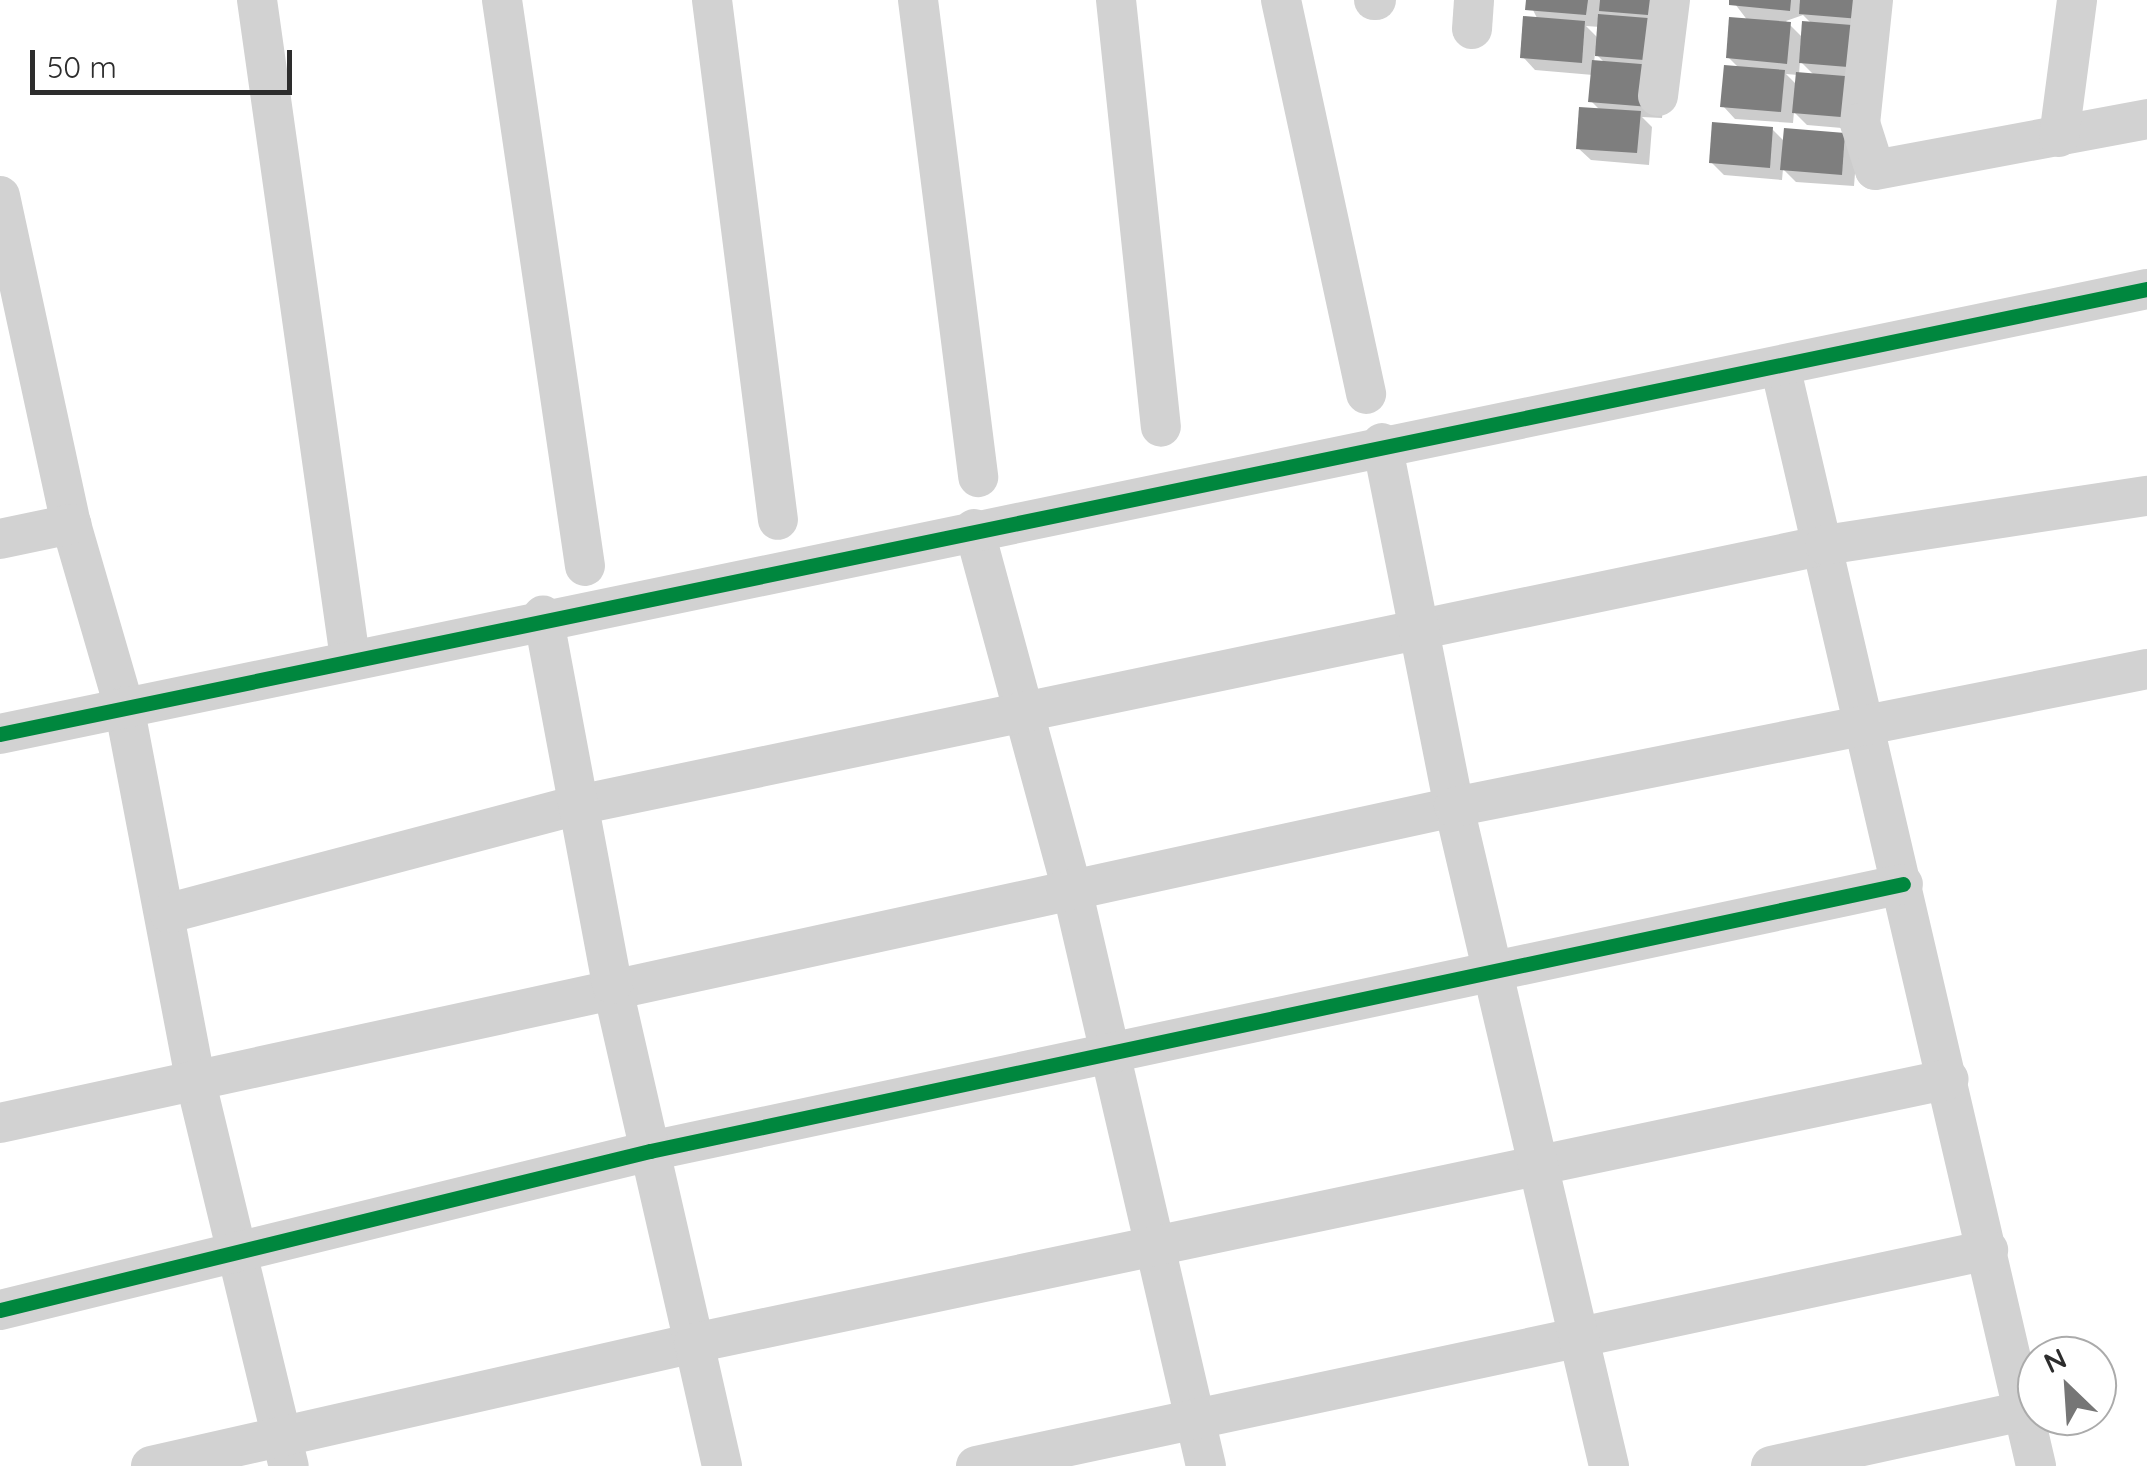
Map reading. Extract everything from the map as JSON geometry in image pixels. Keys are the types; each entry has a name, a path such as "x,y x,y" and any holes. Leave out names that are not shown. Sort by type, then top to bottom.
{"street":[{"path":"257,0 350,658"},
{"path":"502,0 585,566"},
{"path":"712,0 778,520"},
{"path":"918,0 978,478"},
{"path":"1116,0 1161,427"},
{"path":"1282,0 1366,394"},
{"path":"1658,96 1670,0"},
{"path":"1873,0 1860,123 1875,170 2147,120"},
{"path":"2059,136 2077,0"},
{"path":"0,196 17,355 72,524 124,706 168,914 196,1083 242,1256 287,1451"},
{"path":"0,734 544,615 1382,443 1781,370 2147,289"},
{"path":"1781,370 1826,545 2017,1383"},
{"path":"1382,443 1454,806 1544,1166 1609,1466"},
{"path":"168,914 578,806 1419,634 1826,545 2147,496"},
{"path":"0,539 72,524"},
{"path":"974,529 1072,889 1107,1057 1206,1466"},
{"path":"544,615 612,984 722,1466"},
{"path":"0,1123 196,1083 612,984 1865,721 2147,669"},
{"path":"0,1310 242,1256 650,1151 1107,1057 1903,884"},
{"path":"152,1466 287,1451 694,1343 1949,1079"},
{"path":"976,1466 1195,1425 1582,1344 1988,1250"},
{"path":"1771,1466 2017,1411"},
{"path":"2029,1436 2036,1466"}],"building":[{"path":"1526,0 1588,0 1586,15 1525,10"},
{"path":"1600,0 1662,0 1660,16 1599,11"},
{"path":"1729,0 1791,0 1790,11 1729,5"},
{"path":"1800,0 1862,0 1860,19 1799,14"},
{"path":"1598,14 1660,19 1656,61 1595,56"},
{"path":"1523,16 1585,21 1582,63 1520,58"},
{"path":"1729,17 1791,22 1787,64 1726,58"},
{"path":"1802,21 1864,26 1860,68 1799,63"},
{"path":"1592,60 1653,65 1650,107 1588,102"},
{"path":"1724,65 1785,70 1781,112 1720,107"},
{"path":"1796,72 1857,77 1853,118 1792,113"},
{"path":"1579,107 1641,111 1637,153 1576,149"},
{"path":"1712,122 1773,127 1770,168 1709,163"},
{"path":"1784,128 1845,133 1842,175 1780,170"}],"cycle path":[{"path":"0,734 2147,289"},
{"path":"0,1310 650,1151 1903,884"}]}
